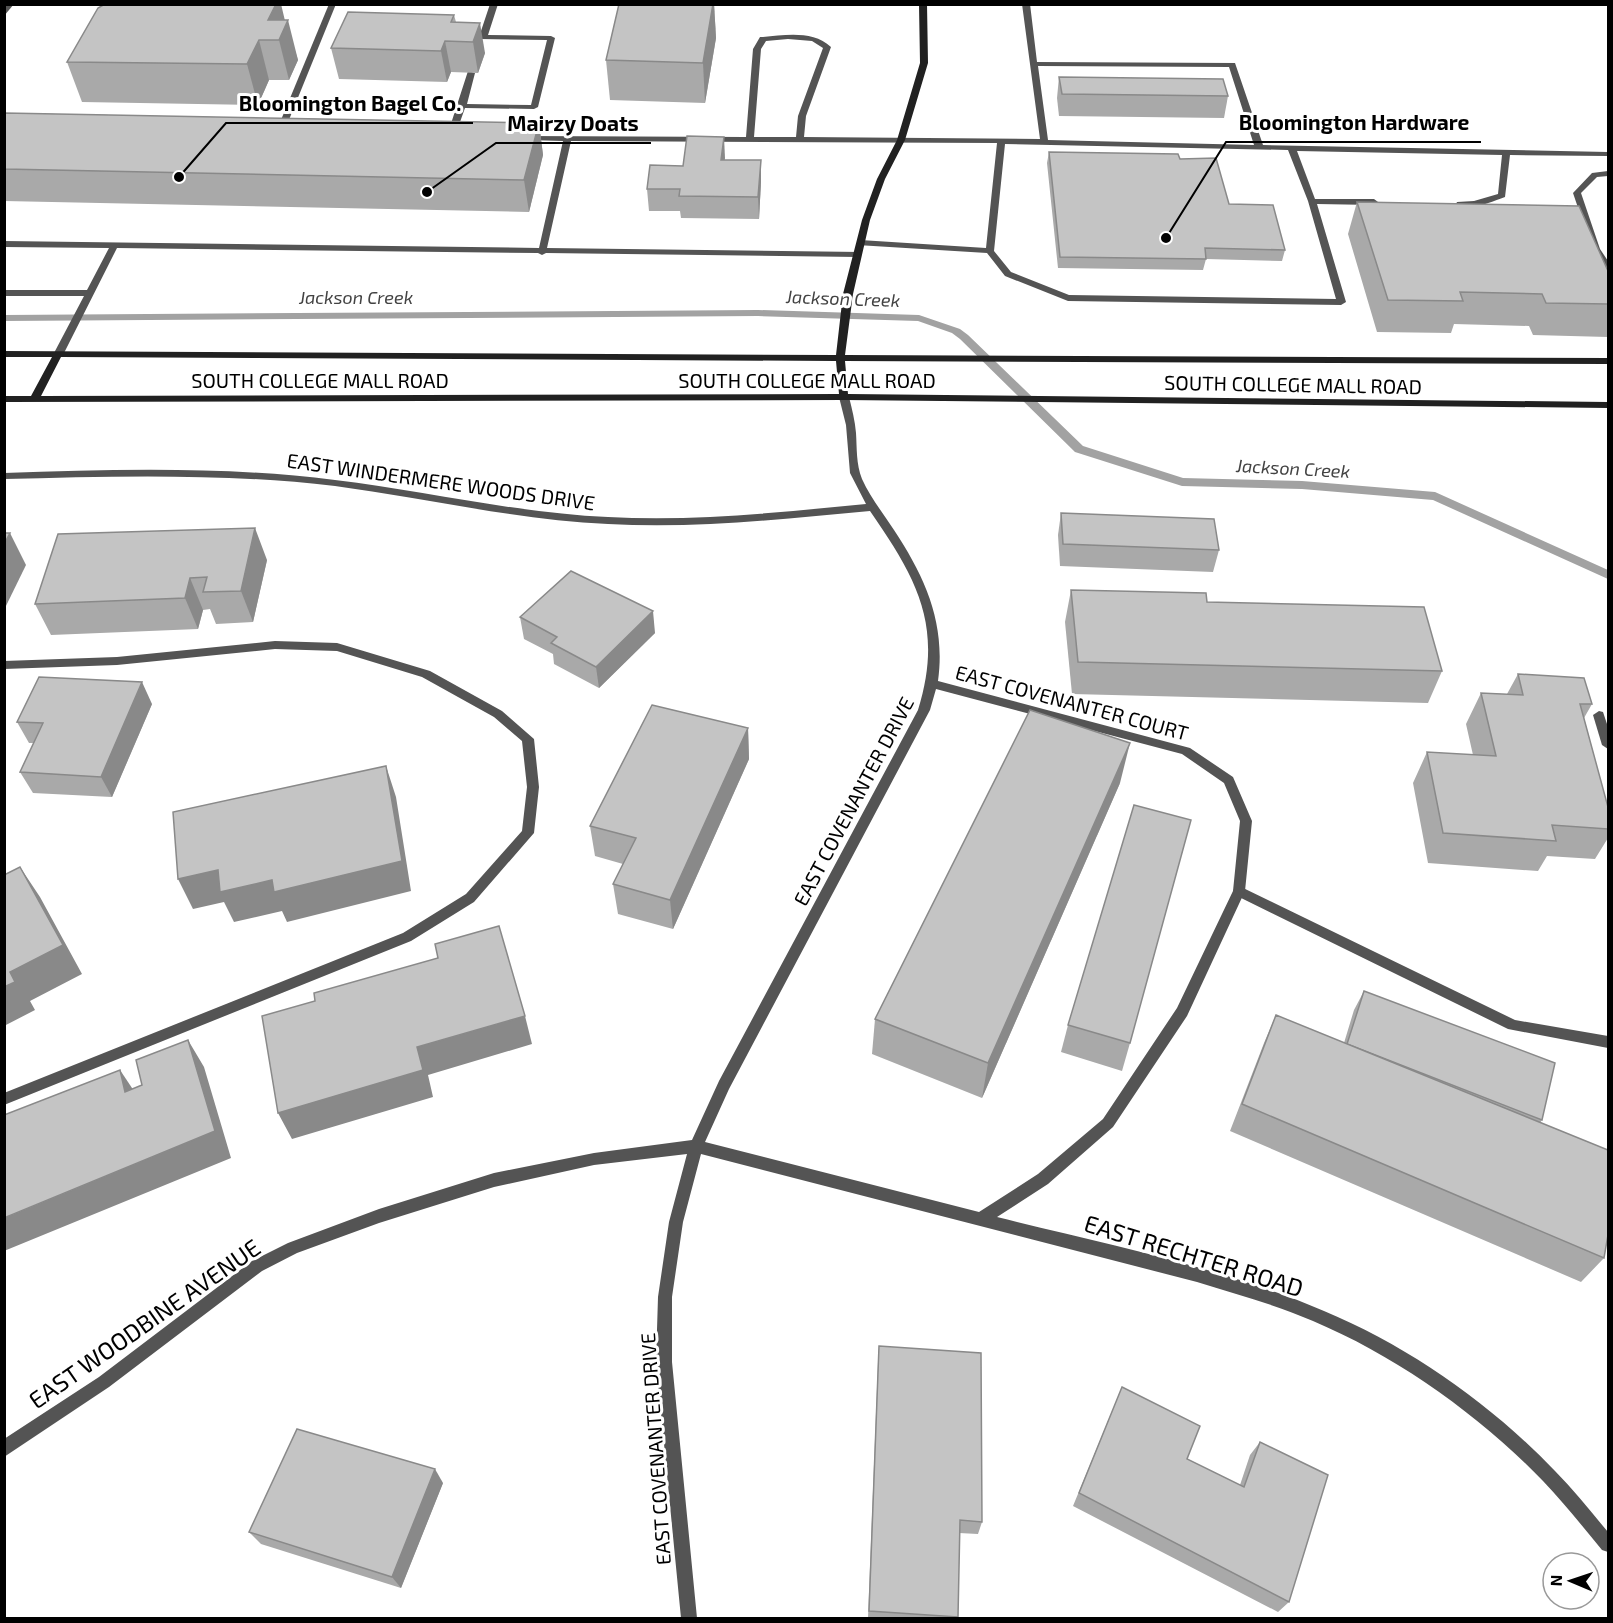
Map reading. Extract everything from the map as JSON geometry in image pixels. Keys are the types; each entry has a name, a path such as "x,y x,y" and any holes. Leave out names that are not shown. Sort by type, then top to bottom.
{"main road":[{"name":"EAST COVENANTER DRIVE","path":"844,397 840,358 848,300 860,243 881,179 901,140 924,63 923,4"},
{"path":"34,399 59,353"},
{"name":"SOUTH COLLEGE MALL ROAD","path":"4,354 1608,361"},
{"name":"SOUTH COLLEGE MALL ROAD","path":"4,399 844,397 1608,405"}],"street":[{"path":"4,14 11,4"},
{"path":"279,136 333,4"},
{"path":"462,106 534,107 551,38 481,41 494,4"},
{"path":"1026,4 1044,142"},
{"path":"750,139 756,49 763,39 803,38 821,41 827,47 802,116 800,139"},
{"path":"1034,64 1232,65 1258,146"},
{"path":"451,137 471,73"},
{"path":"267,135 290,136"},
{"path":"439,137 462,137"},
{"path":"521,138 1001,141 1608,154"},
{"path":"543,252 567,139"},
{"path":"1001,141 990,251 1008,274 1068,298 1341,302 1312,201 1292,149"},
{"path":"1452,204 1475,204 1502,195 1506,153"},
{"path":"1608,174 1595,175 1577,193 1596,249 1608,267"},
{"path":"1312,201 1382,203"},
{"path":"860,243 990,251"},
{"path":"4,244 858,254"},
{"path":"59,353 114,246"},
{"path":"4,293 90,293"},
{"name":"EAST COVENANTER DRIVE","path":"689,1618 664,1362 665,1297 676,1222 696,1146 724,1084 924,710 933,684 935,654 928,601 907,560 872,507 856,476 851,428 844,397"},
{"name":"EAST WINDERMERE WOODS DRIVE","path":"4,476 101,472 247,474 335,483 564,518 610,520 736,519 872,507"},
{"path":"4,665 117,661 275,645 337,647 426,674 498,714 528,739 533,787 528,833 470,898 407,937 4,1099"},
{"name":"EAST COVENANTER COURT","path":"933,684 1186,751 1229,780 1246,821 1239,891 1182,1012 1108,1123 1043,1179 981,1219"},
{"path":"1599,714 1608,746"},
{"path":"1239,891 1513,1025 1608,1042"},
{"name":"EAST RECHTER ROAD","path":"696,1146 1197,1275 1277,1299 1358,1334 1437,1382 1509,1439 1548,1475 1608,1544"},
{"name":"EAST WOODBINE AVENUE","path":"4,1449 104,1382 231,1284 257,1266 293,1248 379,1216 494,1180 594,1159 696,1146"}],"building":[{"path":"105,4 276,4 268,20 288,20 279,40 259,40 247,64 67,62 98,8"},
{"path":"619,4 713,4 703,63 606,60"},
{"path":"348,12 454,15 451,22 480,23 473,42 445,41 441,51 331,48"},
{"path":"1059,77 1223,79 1228,96 1062,94"},
{"path":"4,113 539,123 524,180 4,169"},
{"path":"687,136 724,137 721,160 761,160 758,197 679,196 680,189 647,189 650,165 683,166"},
{"path":"1049,152 1178,154 1180,159 1216,158 1229,204 1273,205 1285,250 1205,248 1206,259 1060,257"},
{"path":"1357,202 1579,206 1608,271 1608,304 1546,303 1542,294 1460,292 1463,301 1388,300"},
{"path":"1061,513 1214,519 1219,550 1063,544"},
{"path":"255,528 241,591 203,592 207,577 190,578 185,598 35,604 58,534"},
{"path":"4,533 10,533 4,544"},
{"path":"571,571 653,611 596,667 551,643 557,637 520,617"},
{"path":"1071,590 1206,593 1207,602 1424,607 1442,671 1078,662"},
{"path":"1518,674 1584,678 1592,704 1580,704 1608,807 1608,829 1552,825 1556,841 1443,833 1427,752 1496,756 1481,693 1523,695"},
{"path":"39,677 142,682 101,777 20,772 43,723 17,722"},
{"path":"652,705 748,728 670,900 613,884 636,838 590,826"},
{"path":"1030,710 1130,743 988,1063 875,1019"},
{"path":"386,766 402,861 274,892 272,880 220,892 218,870 178,879 173,812"},
{"path":"1134,805 1191,820 1130,1043 1068,1025"},
{"path":"20,867 63,945 10,972 15,982 4,987 4,875"},
{"path":"499,926 525,1016 417,1047 423,1070 278,1113 262,1016 315,1001 314,993 438,958 435,944"},
{"path":"1364,991 1555,1063 1542,1120 1347,1044"},
{"path":"1276,1015 1608,1150 1608,1235 1604,1258 1242,1104"},
{"path":"188,1040 215,1131 4,1218 4,1115 120,1070 125,1092 142,1085 136,1060"},
{"path":"879,1346 981,1353 982,1522 960,1520 958,1617 869,1611"},
{"path":"1122,1387 1200,1426 1187,1459 1244,1487 1260,1442 1328,1475 1289,1602 1079,1493"},
{"path":"297,1429 435,1469 392,1577 249,1532"}],"waterway":[{"name":"Jackson Creek","path":"4,318 758,313 919,318 956,331 964,337 1079,449 1182,482 1302,485 1435,496 1608,575"}],"place":[{"name":"Bloomington Bagel Co.","path":"179,177"},
{"name":"Mairzy Doats","path":"427,192"},
{"name":"Bloomington Hardware","path":"1166,238"}]}
